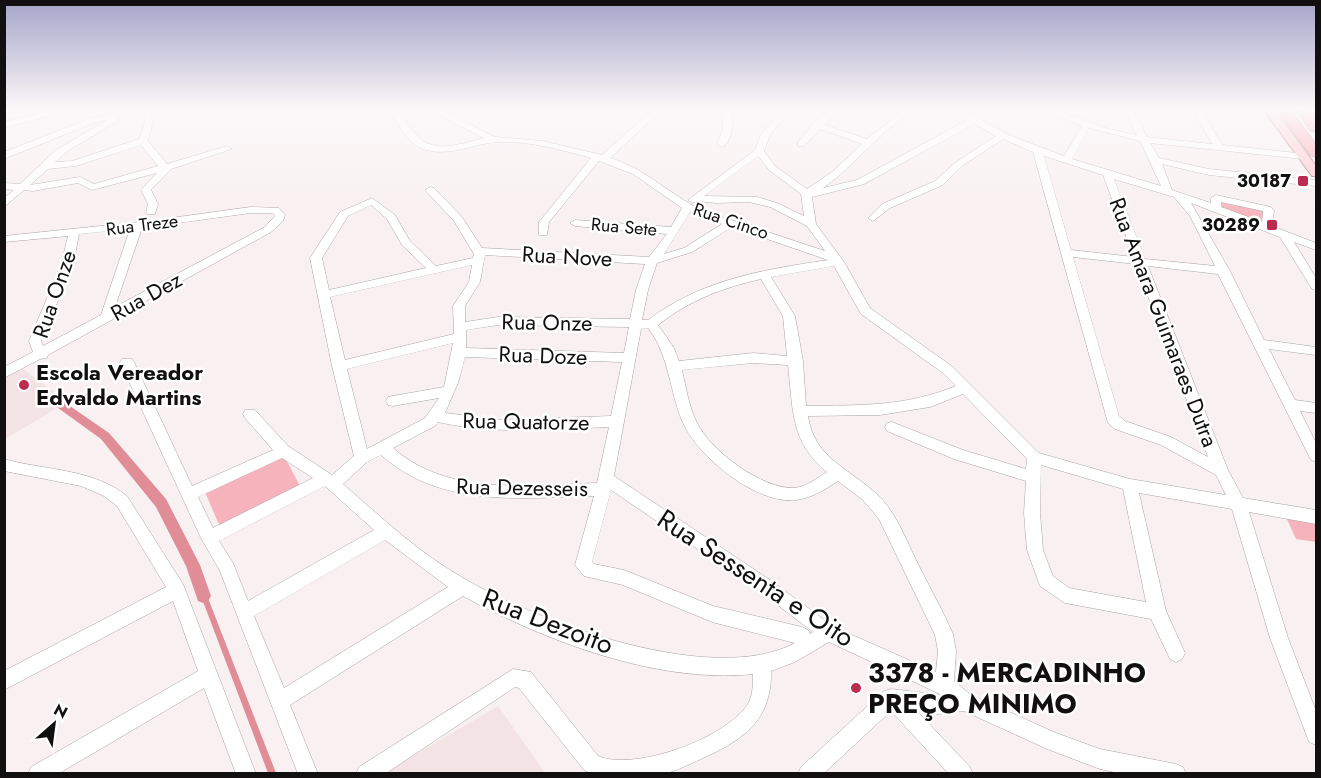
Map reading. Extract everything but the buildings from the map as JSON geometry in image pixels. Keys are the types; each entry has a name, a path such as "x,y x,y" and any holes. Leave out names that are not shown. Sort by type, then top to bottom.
{"main road":[{"path":"1310,154 1317,173"}],"street":[{"path":"4,156 28,146"},
{"path":"4,204 53,160 56,154 70,146"},
{"path":"45,166 73,164 127,146"},
{"path":"147,146 166,169"},
{"path":"428,146 448,149 460,146"},
{"name":"Rua Cinco","path":"546,146 600,158 636,170 690,203 731,223 837,260"},
{"path":"543,233 544,222 600,158 614,146"},
{"path":"760,146 759,151 690,203 674,231 652,261 642,290 641,324 628,358 604,484 583,565 590,570 624,578 712,614 802,636"},
{"path":"806,194 823,183 862,146"},
{"path":"806,194 860,182 927,146"},
{"path":"873,218 886,206 939,183 959,164 986,146"},
{"path":"1031,146 1168,192 1213,204 1268,210 1266,228"},
{"path":"1067,159 1074,146"},
{"path":"1147,146 1155,160 1168,192 1186,203 1195,216 1317,456"},
{"path":"1212,146 1310,154"},
{"path":"4,186 21,188 76,180 83,181 92,187 117,183 227,149"},
{"path":"1038,149 1113,419 1120,425 1166,441 1221,471"},
{"path":"759,151 772,168 806,194 812,224 837,260 865,311 948,370 1034,457 1130,485 1317,517"},
{"path":"1155,160 1209,172 1317,183"},
{"path":"151,212 153,204 146,190 166,169"},
{"name":"Rua Amara Guimaraes Dutra","path":"1107,173 1221,471 1239,505 1279,638 1317,735"},
{"path":"209,538 329,482 362,458 430,422 444,405 459,352 458,309 477,278 479,255 470,234 442,200 430,190"},
{"path":"690,203 758,200 777,206 812,224"},
{"path":"362,458 316,264 319,252 344,214 374,201 391,218 406,243 433,268"},
{"path":"1195,216 1198,209 1213,204 1266,228 1317,247"},
{"name":"Rua Treze","path":"4,239 251,210 278,212"},
{"name":"Rua Dez","path":"4,373 42,355 267,230 279,219 278,212"},
{"name":"Rua Sete","path":"574,223 674,231"},
{"path":"652,261 688,250 731,223"},
{"path":"106,318 113,292 125,267 137,225"},
{"name":"Rua Onze","path":"42,355 34,343 67,265 74,232"},
{"path":"1284,235 1317,286"},
{"path":"1066,253 1224,271"},
{"name":"Rua Nove","path":"323,295 479,255 652,261"},
{"path":"641,324 703,291 837,260"},
{"path":"765,276 789,316 800,411 808,443 822,460 868,495 885,514 939,620 947,651 944,685"},
{"name":"Rua Onze","path":"339,366 498,321 641,324"},
{"path":"641,324 667,344 691,424 704,446 724,464 764,487 784,494 802,492 839,473"},
{"path":"1260,344 1317,351"},
{"name":"Rua Doze","path":"459,352 628,358"},
{"path":"675,366 795,356"},
{"path":"127,362 209,538 227,568 308,774"},
{"path":"800,411 880,410 930,402 966,387"},
{"path":"393,401 448,391"},
{"path":"1290,405 1317,408"},
{"name":"Rua Dezoito","path":"250,414 284,451 314,469 386,531 463,588 509,611 554,629 653,658 705,668 762,664 804,648 828,633"},
{"name":"Rua Quatorze","path":"436,416 464,423 490,425 616,421"},
{"path":"892,427 959,455 1032,477"},
{"name":"Rua Dezesseis","path":"382,447 394,462 441,485 469,491 604,484"},
{"path":"189,494 284,451"},
{"path":"1034,457 1032,513 1035,550 1046,581 1065,595 1157,612"},
{"path":"4,465 23,472 80,479 99,484 111,490 122,501 177,590 246,774"},
{"name":"Rua Sessenta e Oito","path":"604,484 764,585 828,633 944,685 964,702 1019,728 1100,759 1176,774"},
{"path":"1130,485 1157,612 1176,653"},
{"path":"243,613 386,531"},
{"path":"280,701 463,588"},
{"path":"4,681 177,590"},
{"path":"366,774 513,678 524,679 591,763 607,770 666,763 716,741 740,725 755,709 760,696 762,664"},
{"path":"38,774 210,674"},
{"path":"891,698 938,705 964,702"},
{"path":"808,774 891,698"},
{"path":"891,698 963,774"},
{"path":"1100,759 1117,774"}],"shaded area":[{"path":"1214,197 1272,209 1271,227 1214,205"},
{"name":"Escola Vereador Edvaldo Martins","path":"14,362 67,402 5,439 5,367"},
{"path":"283,454 300,486 220,527 205,492"},
{"path":"1286,517 1316,521 1316,542 1296,539"},
{"path":"201,580 276,773 268,773 196,583"},
{"path":"498,706 545,773 383,774"}],"waterway":[{"path":"51,397 105,436 161,503 193,565 203,596"}],"place":[{"name":"30187","path":"1303,181"},
{"name":"30289","path":"1272,225"},
{"name":"Escola Vereador Edvaldo Martins","path":"24,385"},
{"name":"3378 - MERCADINHO PREÇO MINIMO","path":"856,688"}]}
